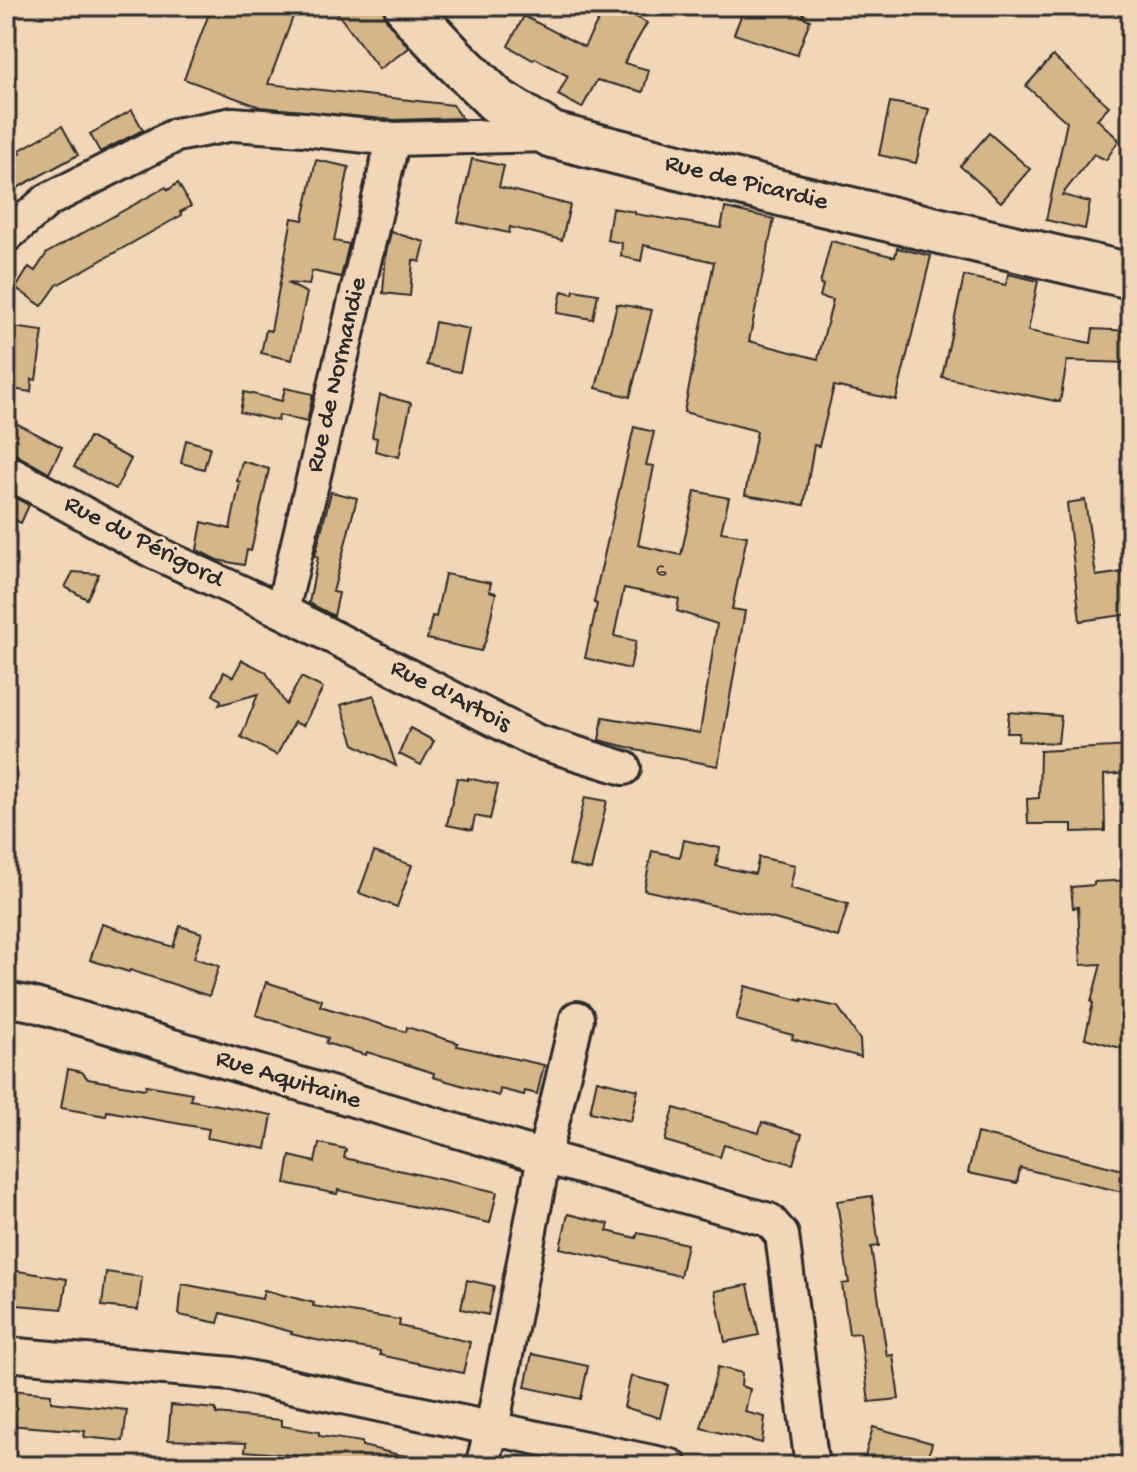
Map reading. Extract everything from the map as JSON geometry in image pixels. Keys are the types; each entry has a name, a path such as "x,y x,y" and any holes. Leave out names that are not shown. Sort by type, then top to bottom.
{"street":[{"name":"Rue de Picardie","path":"419,11 496,100 552,135 796,197 1131,276"},
{"path":"6,236 48,200 176,135 233,124 393,139 552,135"},
{"name":"Rue de Normandie","path":"282,611 393,139"},
{"name":"Rue du Périgord","path":"6,471 154,552 282,611"},
{"name":"Rue d'Artois","path":"282,611 536,741 624,768"},
{"name":"Rue Aquitaine","path":"19,1002 769,1220 782,1235 812,1466"},
{"path":"482,1466 544,1157 577,1018"},
{"path":"6,1354 233,1374 671,1466"}],"building":[{"path":"212,6 297,6 268,84 453,105 462,118 394,120 260,107 184,79"},
{"path":"332,6 382,6 387,21 409,48 379,69"},
{"path":"606,6 637,6 633,15 647,23 624,63 649,70 643,92 597,80 582,108 558,95 568,76 508,46 524,16 584,47"},
{"path":"745,6 785,6 804,13 803,17 810,20 797,55 734,34"},
{"path":"1053,56 1109,106 1097,119 1119,140 1106,160 1094,154 1062,195 1090,202 1085,229 1046,220 1067,122 1026,86"},
{"path":"890,102 929,109 916,163 879,155"},
{"path":"132,110 143,130 100,152 90,134"},
{"path":"62,126 78,155 6,194 6,162 21,153 20,150"},
{"path":"989,133 1030,169 1001,202 960,166"},
{"path":"472,159 504,166 499,187 570,205 562,240 510,227 509,233 458,222"},
{"path":"316,160 349,167 334,241 349,244 341,277 312,271 309,285 287,283 307,293 292,360 261,353 266,330 271,331 292,218 303,220"},
{"path":"178,183 191,206 180,212 182,215 57,285 42,306 16,288 29,267 35,271 47,253"},
{"path":"612,208 721,228 725,208 774,219 749,341 818,359 833,300 820,297 823,285 820,284 831,241 895,257 897,248 931,256 896,400 834,386 819,446 814,445 804,505 745,495 757,431 684,412 714,262 644,245 641,261 621,256 622,243 607,240"},
{"path":"391,232 425,242 420,262 413,260 410,296 383,293"},
{"path":"1008,274 1038,281 1028,331 1091,343 1093,329 1131,331 1131,363 1067,361 1060,402 942,377 964,276 1006,285"},
{"path":"574,290 598,294 593,319 557,313 562,291 573,294"},
{"path":"617,304 652,310 630,397 596,388"},
{"path":"435,322 469,329 460,372 427,365"},
{"path":"11,327 43,331 36,380 32,379 31,392 6,388"},
{"path":"285,388 313,394 307,422 279,415 278,421 240,412 244,392 282,401"},
{"path":"380,395 411,403 399,457 375,451 377,438 372,437"},
{"path":"6,418 62,447 49,473 6,452"},
{"path":"634,427 654,432 646,465 654,466 638,545 681,555 695,491 729,498 721,532 747,536 732,609 745,611 718,766 599,740 603,717 700,733 717,624 677,611 679,599 624,588 614,636 636,641 630,669 585,658 597,604 594,603 598,582"},
{"path":"89,437 131,459 116,489 74,467"},
{"path":"186,440 210,447 204,469 181,463"},
{"path":"242,461 269,469 251,551 247,550 244,565 217,560 197,550 202,522 230,529"},
{"path":"331,492 357,498 333,592 339,593 334,616 309,603 318,557 315,556"},
{"path":"6,493 29,505 21,523 6,516"},
{"path":"1085,500 1096,576 1131,571 1131,614 1080,621 1067,503"},
{"path":"73,572 99,574 87,599 65,587"},
{"path":"445,574 491,583 489,591 496,593 481,651 427,639 432,616 436,617"},
{"path":"242,660 266,672 286,705 301,677 323,688 303,726 294,722 277,755 241,737 258,694 219,705 221,700 213,695 224,672 233,677"},
{"path":"374,695 396,766 354,744 341,705"},
{"path":"1009,712 1061,716 1058,743 1018,741 1019,733 1007,733"},
{"path":"410,728 434,741 421,765 399,754"},
{"path":"1131,746 1131,773 1104,775 1105,831 1072,832 1072,824 1028,824 1027,799 1039,798 1040,751"},
{"path":"457,778 498,785 490,819 475,816 472,830 447,825"},
{"path":"585,797 607,801 591,870 569,865"},
{"path":"684,840 720,848 716,866 755,874 759,857 795,865 790,888 848,904 838,937 771,918 644,890 652,851 680,857"},
{"path":"374,852 412,865 397,907 359,893"},
{"path":"1131,880 1131,1051 1085,1038 1101,964 1081,965 1078,907 1073,908 1071,887"},
{"path":"102,924 173,947 180,926 202,933 194,958 219,966 209,996 90,960"},
{"path":"266,982 322,1000 320,1006 406,1032 407,1027 458,1043 457,1046 544,1065 537,1094 525,1091 524,1095 500,1089 499,1096 433,1077 434,1073 367,1052 366,1055 326,1043 328,1038 256,1015"},
{"path":"745,986 838,1007 860,1040 861,1057 736,1020"},
{"path":"68,1069 82,1072 88,1079 192,1093 190,1100 272,1115 266,1149 207,1138 209,1129 107,1111 106,1116 61,1108"},
{"path":"597,1080 638,1090 631,1121 590,1112"},
{"path":"674,1108 759,1133 762,1122 802,1134 793,1164 724,1145 720,1157 665,1141"},
{"path":"977,1133 1131,1172 1127,1193 1020,1168 1017,1183 968,1173"},
{"path":"319,1143 346,1149 344,1158 497,1192 490,1223 338,1190 337,1194 285,1183 290,1156 315,1162"},
{"path":"872,1196 879,1246 871,1247 887,1356 893,1355 899,1399 869,1402 860,1333 849,1334 842,1284 849,1283 837,1201"},
{"path":"568,1214 609,1224 607,1231 636,1238 638,1233 687,1244 680,1276 560,1248"},
{"path":"6,1269 67,1279 62,1309 6,1304"},
{"path":"106,1272 142,1277 138,1310 102,1306"},
{"path":"467,1280 494,1286 488,1315 461,1309"},
{"path":"182,1284 262,1299 264,1290 314,1303 313,1306 400,1320 399,1326 470,1342 463,1373 380,1355 380,1351 291,1334 221,1313 218,1323 179,1315"},
{"path":"748,1285 759,1335 725,1342 715,1291"},
{"path":"532,1354 588,1366 581,1399 525,1387"},
{"path":"718,1367 742,1373 741,1386 750,1389 745,1412 765,1417 762,1443 701,1428"},
{"path":"631,1376 668,1385 660,1418 624,1407"},
{"path":"10,1390 51,1394 51,1402 127,1410 123,1441 84,1437 85,1431 7,1425"},
{"path":"171,1405 216,1409 216,1414 282,1420 282,1426 319,1432 319,1436 362,1442 362,1446 413,1458 412,1466 299,1466 301,1456 245,1451 246,1443 168,1440"},
{"path":"873,1427 932,1443 926,1466 888,1466 864,1460"}]}
